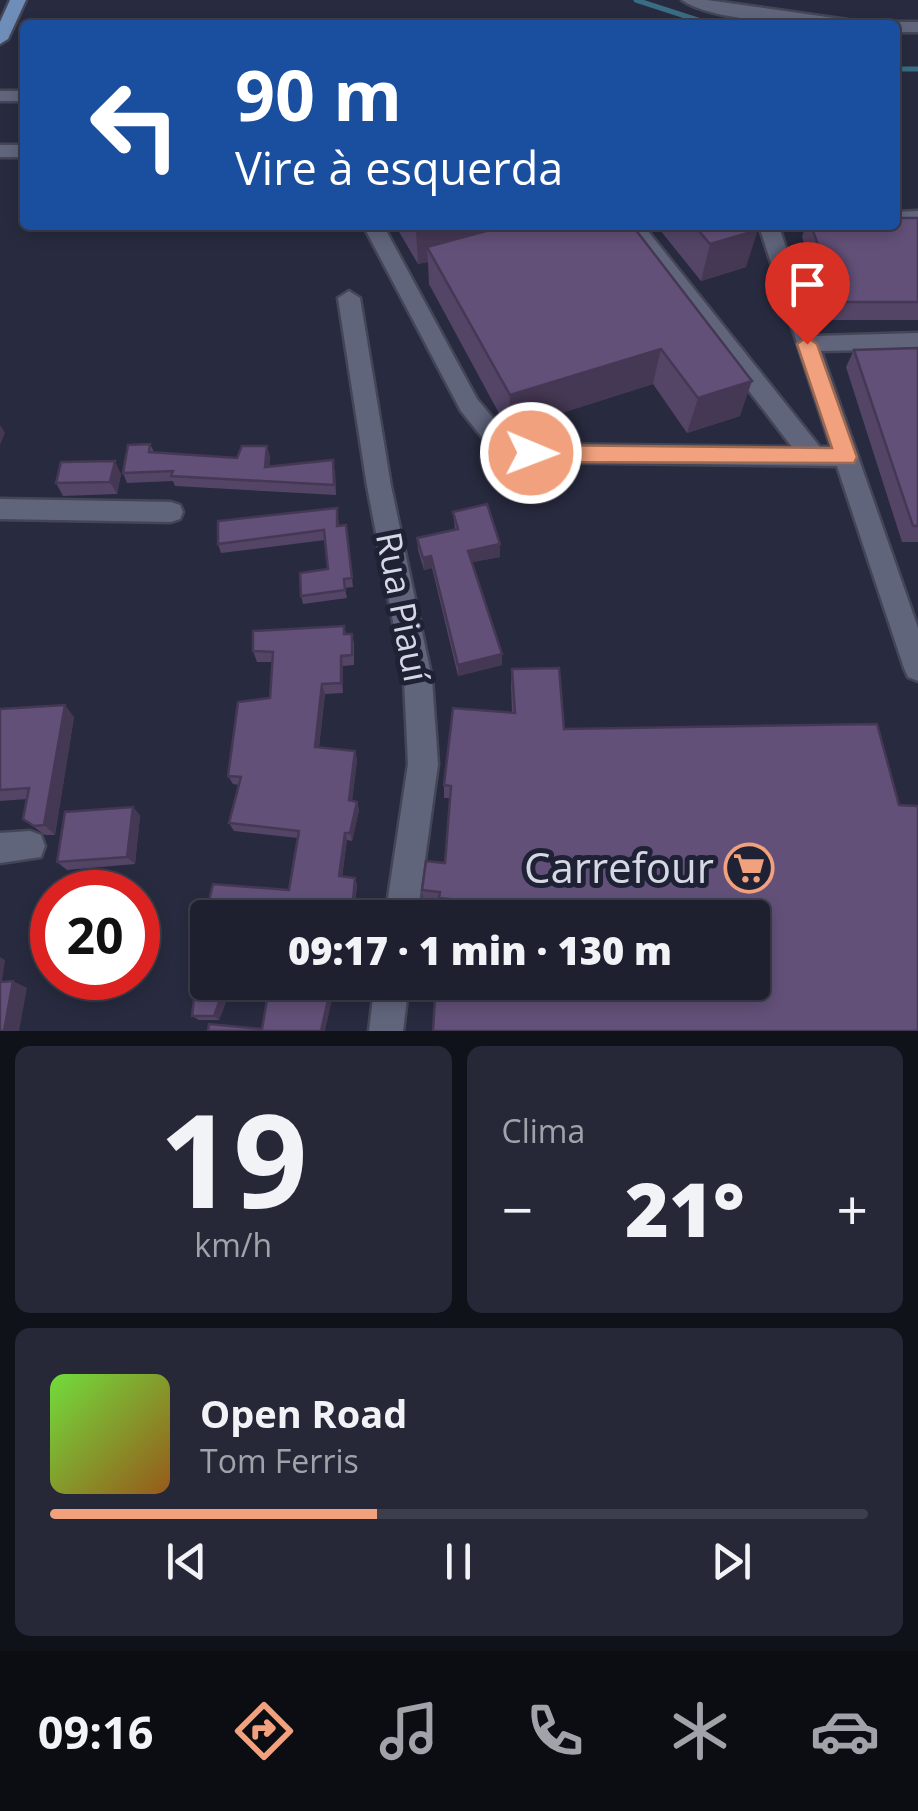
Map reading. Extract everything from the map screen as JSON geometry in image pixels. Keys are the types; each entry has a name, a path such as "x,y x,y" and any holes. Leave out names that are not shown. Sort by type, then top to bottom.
{"main road":[{"path":"0,39 18,0"}],"street":[{"path":"690,0 740,12 806,20"},
{"path":"377,230 411,277 469,405 501,444 531,453 846,457"},
{"path":"636,230 813,456"},
{"path":"770,230 918,668"},
{"path":"754,237 780,262"},
{"name":"Rua Piauí","path":"349,298 376,469 418,679 423,764 404,900"},
{"path":"807,344 918,342"},
{"path":"0,509 172,512"},
{"path":"386,1031 390,1000"}],"building":[{"path":"900,218 918,218 918,302 838,302 813,230 900,230"},
{"path":"490,230 636,230 752,381 698,398 661,349 510,395 427,247"},
{"path":"698,230 758,230 710,244"},
{"path":"918,348 918,526 913,526 854,350"},
{"path":"150,444 149,452 237,458 242,446 267,446 265,467 333,460 334,485 171,476 173,471 123,473 128,445"},
{"path":"115,461 110,482 56,483 61,462"},
{"path":"487,504 500,544 468,551 502,654 458,665 431,556 423,558 417,538 458,529 453,512"},
{"path":"337,508 337,526 346,525 352,578 344,579 345,590 301,596 300,573 328,569 324,530 218,544 218,521"},
{"path":"344,626 344,634 352,634 352,655 341,656 341,683 322,684 315,747 355,751 349,800 357,802 350,833 345,833 339,876 355,878 353,900 209,900 213,884 289,890 299,831 229,823 241,777 228,776 238,702 270,698 273,652 253,651 253,631"},
{"name":"Carrefour","path":"559,668 564,729 877,724 899,805 918,806 918,1031 433,1031 435,1000 770,1000 770,900 458,900 439,898 440,892 422,890 426,861 445,863 451,786 444,785 453,708 515,713 512,669"},
{"path":"65,705 44,825 34,826 23,819 29,788 0,790 0,709"},
{"path":"133,807 127,857 57,862 65,812"},
{"path":"13,981 4,1031 0,1031 0,982"},
{"path":"194,1000 220,1000 214,1016 192,1016"},
{"path":"267,1000 328,1000 321,1031 208,1031 209,1024 262,1029"}],"waterway":[{"path":"636,0 698,20"},
{"path":"900,69 918,69"}],"place":[{"name":"Carrefour","path":"749,868"}],"route":[{"path":"531,453 846,457 807,344"}]}
